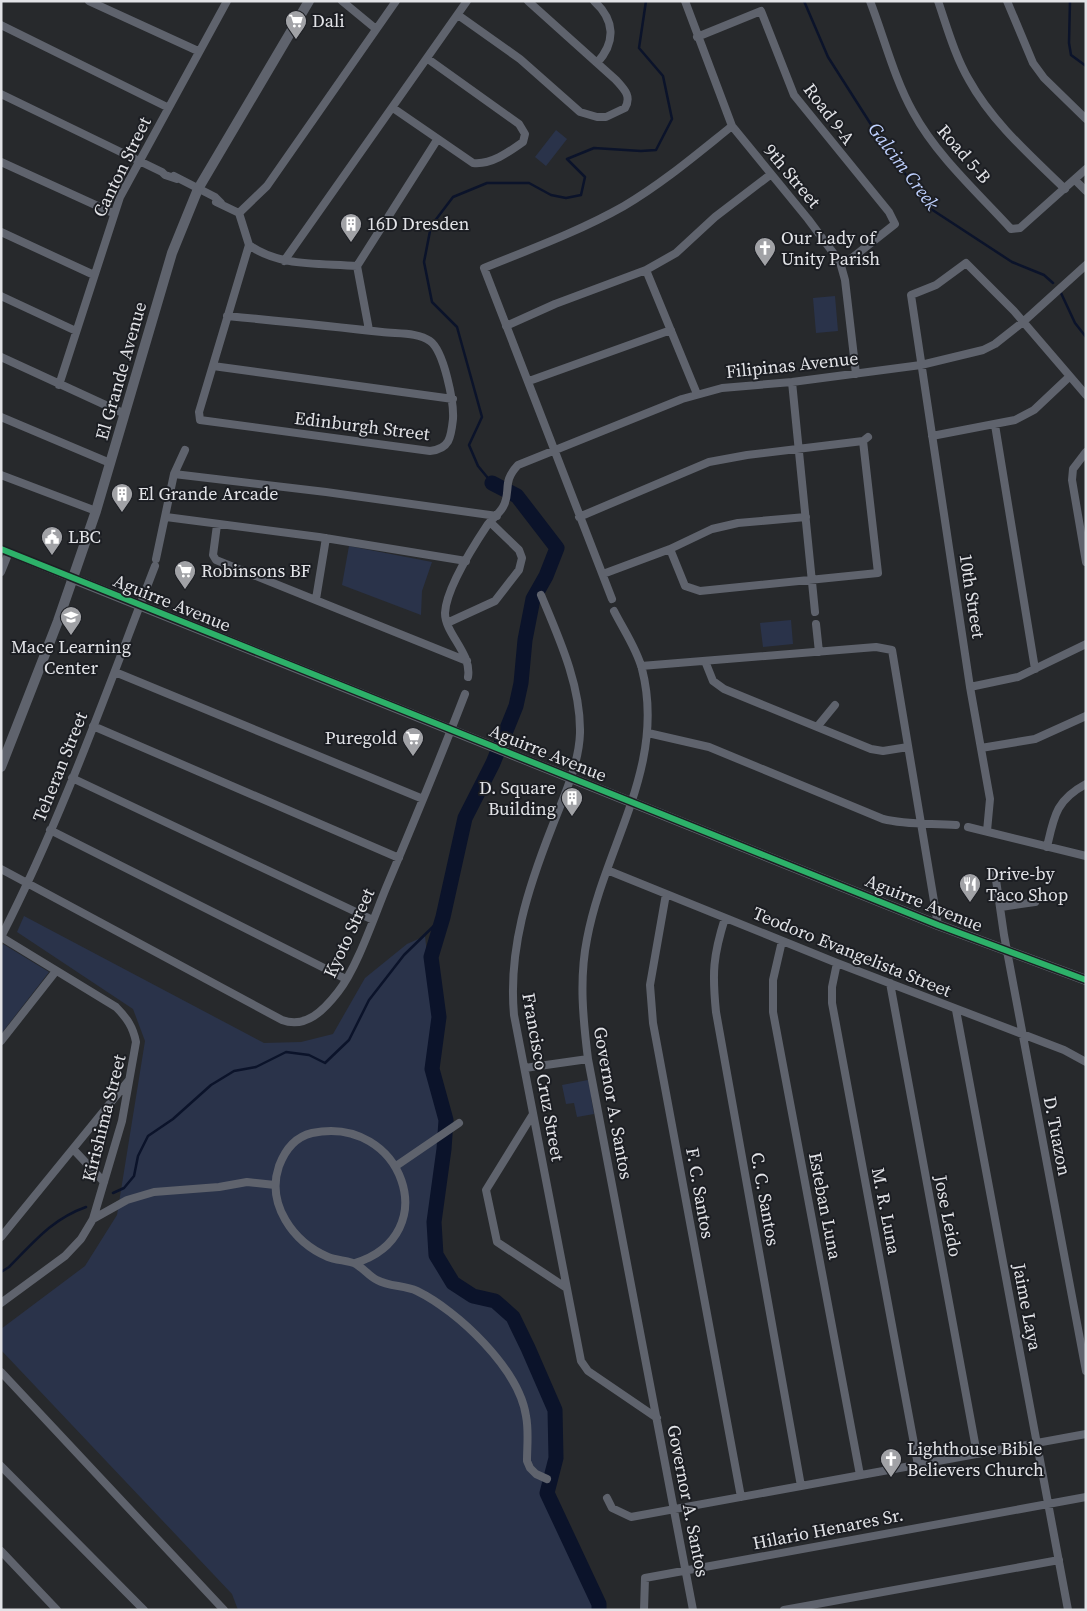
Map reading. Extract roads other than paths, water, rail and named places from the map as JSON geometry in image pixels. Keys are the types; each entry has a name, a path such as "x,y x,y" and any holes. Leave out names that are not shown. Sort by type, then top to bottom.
{"street":[{"path":"89,1 198,50"},
{"name":"El Grande Avenue","path":"1,767 74,579 172,253 198,189 309,1"},
{"path":"342,1 376,29"},
{"path":"239,213 267,186 396,1"},
{"path":"284,261 371,135 393,108 468,1"},
{"path":"458,15 520,59 580,112 597,117 606,116 624,108 628,99 627,94 616,80 528,1"},
{"path":"594,1 609,20 612,32 605,55 597,63"},
{"name":"9th Street","path":"685,1 732,126 770,175 808,219 840,262 845,280 856,374"},
{"name":"Road 5-B","path":"870,1 912,110 923,129 936,147 1011,229 1020,228 1086,169"},
{"path":"938,1 966,75 986,106 1032,157 1065,189"},
{"path":"1007,1 1033,63 1044,78 1086,119"},
{"name":"Canton Street","path":"59,385 113,214 138,160 225,2"},
{"name":"Road 9-A","path":"698,37 761,11 794,95 889,212 895,224 852,258 840,262"},
{"path":"1,25 167,107"},
{"path":"393,108 466,161 479,164 507,153 523,142 525,138 519,124 428,59"},
{"path":"1,94 162,172 167,172 239,213 249,245 213,366 453,399"},
{"path":"612,599 484,268 544,244 624,206 680,168 732,126"},
{"path":"369,330 357,266 438,140"},
{"path":"1,162 113,214"},
{"path":"506,326 555,304 646,270 676,253 715,217 770,175"},
{"path":"1075,180 1086,190"},
{"path":"1,232 94,275"},
{"path":"249,245 270,257 284,261 357,266"},
{"name":"10th Street","path":"986,831 990,799 970,687 911,295 936,284 966,263 1023,322"},
{"name":"Filipinas Avenue","path":"497,516 505,503 506,484 510,474 518,465 554,449 697,394 722,388 792,382 921,366 983,350 995,344 1023,322 1086,265"},
{"path":"646,270 697,394"},
{"path":"1,296 76,331"},
{"name":"Edinburgh Street","path":"213,366 198,418 203,421 430,451 443,448 448,444 452,427 453,399 436,348 429,340 418,336 369,330 227,316"},
{"path":"1023,322 1086,395"},
{"path":"529,381 671,330"},
{"path":"1,357 125,414"},
{"path":"932,436 1015,420 1034,410 1069,377"},
{"path":"792,382 815,612"},
{"path":"1,417 110,463"},
{"path":"996,425 1035,669"},
{"path":"579,517 709,462 866,439 878,573 700,591 685,586 670,549"},
{"name":"Teheran Street","path":"1,937 28,883 115,672 140,606 156,562 174,474 185,450"},
{"path":"1086,452 1074,469 1072,480 1086,562"},
{"path":"174,474 346,494 497,516"},
{"path":"1,475 96,511"},
{"path":"166,516 217,525 326,538 466,561"},
{"path":"468,677 467,661 447,623 445,614 448,601 466,561 490,522 497,516"},
{"path":"603,574 670,549 712,529 738,523 806,516"},
{"path":"447,623 495,602 519,570 522,558 519,550 490,522"},
{"path":"217,525 214,552 216,560 467,661"},
{"path":"316,599 326,538"},
{"path":"1,572 5,551"},
{"name":"Aguirre Avenue","path":"5,551 570,778 938,924 1086,980"},
{"name":"Francisco Cruz Street","path":"541,595 570,672 575,691 580,733 570,778 526,899 516,942 512,982 513,1005 578,1352 588,1371 657,1418"},
{"name":"Governor A. Santos","path":"614,611 641,666 646,685 648,733 644,761 633,802 595,903 583,960 582,1017 588,1059 693,1610"},
{"path":"816,624 819,652"},
{"path":"970,687 1010,679 1086,644"},
{"path":"641,666 876,647 892,650 938,924"},
{"path":"705,661 713,681 724,689 871,749 883,751 908,747"},
{"path":"115,672 423,799"},
{"name":"Kyoto Street","path":"1,869 290,1023 306,1021 315,1015 338,991 346,979 373,920 465,694"},
{"path":"817,727 835,705"},
{"path":"980,748 1035,739 1086,716"},
{"path":"93,726 398,858"},
{"path":"648,733 709,747 883,819 904,824 956,825"},
{"path":"72,778 373,920"},
{"path":"1047,847 1057,808 1065,798 1086,784"},
{"path":"968,827 1086,856"},
{"path":"50,830 346,979"},
{"name":"Teodoro Evangelista Street","path":"607,870 782,942 1023,1036 1064,1050 1086,1062"},
{"name":"D. Tuazon","path":"996,873 1007,951 1086,1372"},
{"name":"F. C. Santos","path":"666,894 650,985 653,1023 741,1497"},
{"path":"1001,907 1035,902"},
{"name":"C. C. Santos","path":"725,918 717,945 712,978 716,1012 801,1486"},
{"name":"Kirishima Street","path":"1,937 116,1007 126,1017 134,1030 136,1042 122,1121 93,1219 81,1239 65,1256 1,1303"},
{"name":"Esteban Luna","path":"782,942 773,980 773,1012 860,1476"},
{"name":"M. R. Luna","path":"837,963 832,1003 918,1465"},
{"path":"1,1041 56,970"},
{"name":"Jose Leido","path":"890,983 977,1454"},
{"name":"Jaime Laya","path":"956,1010 1068,1610"},
{"path":"525,1068 588,1059"},
{"path":"1,1237 74,1150 131,1077"},
{"path":"534,1114 486,1190 497,1242 565,1287"},
{"path":"396,1166 459,1123"},
{"path":"328,1131 356,1134 378,1146 396,1166 402,1176 406,1196 403,1218 398,1230 381,1251 368,1259 355,1263 341,1262 310,1247 294,1234 279,1206 275,1185 278,1169 290,1146 310,1133 328,1131"},
{"path":"74,1150 104,1182"},
{"path":"93,1219 127,1200 154,1192 219,1187 247,1182 275,1185"},
{"path":"355,1263 378,1281 405,1287 424,1295 469,1328 485,1344 500,1363 523,1403 526,1416 527,1461 530,1468 547,1479"},
{"path":"1,1372 224,1610"},
{"path":"607,1498 612,1508 631,1517 1086,1434"},
{"path":"1,1466 144,1610"},
{"name":"Hilario Henares Sr.","path":"644,1610 645,1578 1086,1497"},
{"path":"1,1551 57,1610"},
{"path":"784,1610 1059,1560"}],"waterway":[{"path":"492,483 478,466 469,445 482,417 457,327 432,302 424,262 431,226 453,197 487,183 529,183 551,195 566,198 581,195 585,177 567,159 594,148 656,150 672,119 663,76 639,48 646,1"},
{"name":"Galcim Creek","path":"804,1 828,57 886,148 931,209 1012,262 1044,275 1053,283"},
{"name":"Galcim Creek","path":"1070,1 1069,43 1071,55 1086,66"},
{"name":"Galcim Creek","path":"1061,293 1075,323 1086,337"},
{"path":"492,483 517,496 557,548 546,576 533,599 516,706 493,763 465,818 443,917 431,957 439,1017 432,1069 446,1120 434,1222 436,1255 453,1283 473,1296 495,1301 513,1317 528,1348 555,1410 556,1458 547,1493 599,1604 599,1610"},
{"path":"113,1193 124,1188 134,1176 138,1156 148,1136 173,1119 211,1085 234,1071 256,1067 286,1052 309,1055 325,1063 349,1040 369,1000 404,955 443,917"},
{"path":"1,1272 9,1267 35,1240 53,1225 86,1207"}],"place":[{"name":"Dali","path":"296,40"},
{"name":"16D Dresden","path":"351,243"},
{"name":"Our Lady of Unity Parish","path":"765,267"},
{"name":"El Grande Arcade","path":"122,513"},
{"name":"LBC","path":"52,556"},
{"name":"Robinsons BF","path":"185,590"},
{"name":"Mace Learning Center","path":"71,636"},
{"name":"Puregold","path":"413,757"},
{"name":"D. Square Building","path":"572,817"},
{"name":"Drive-by Taco Shop","path":"970,903"},
{"name":"Lighthouse Bible Believers Church","path":"891,1478"}]}
